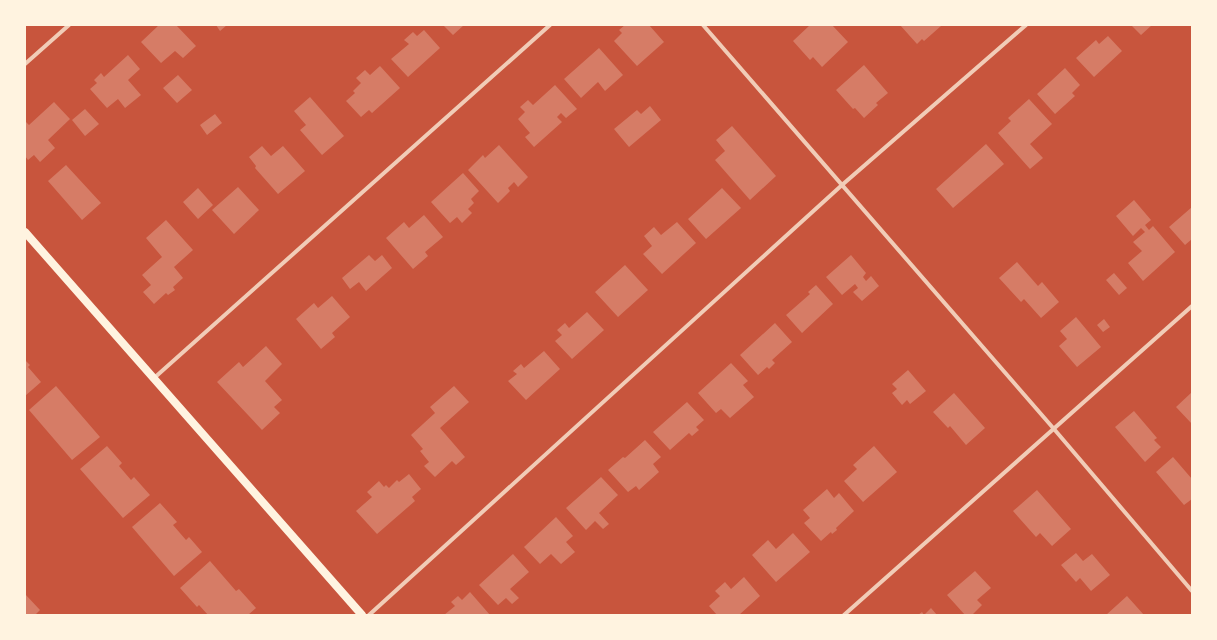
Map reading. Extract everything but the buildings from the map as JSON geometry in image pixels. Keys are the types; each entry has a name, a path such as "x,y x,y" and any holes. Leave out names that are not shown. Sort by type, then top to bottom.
{"main road":[{"path":"25,232 362,615"}],"street":[{"path":"25,64 69,25"},
{"path":"153,379 550,25"},
{"path":"703,25 1054,429 1192,591"},
{"path":"369,615 842,185 1026,25"},
{"path":"844,615 1192,306"}]}
